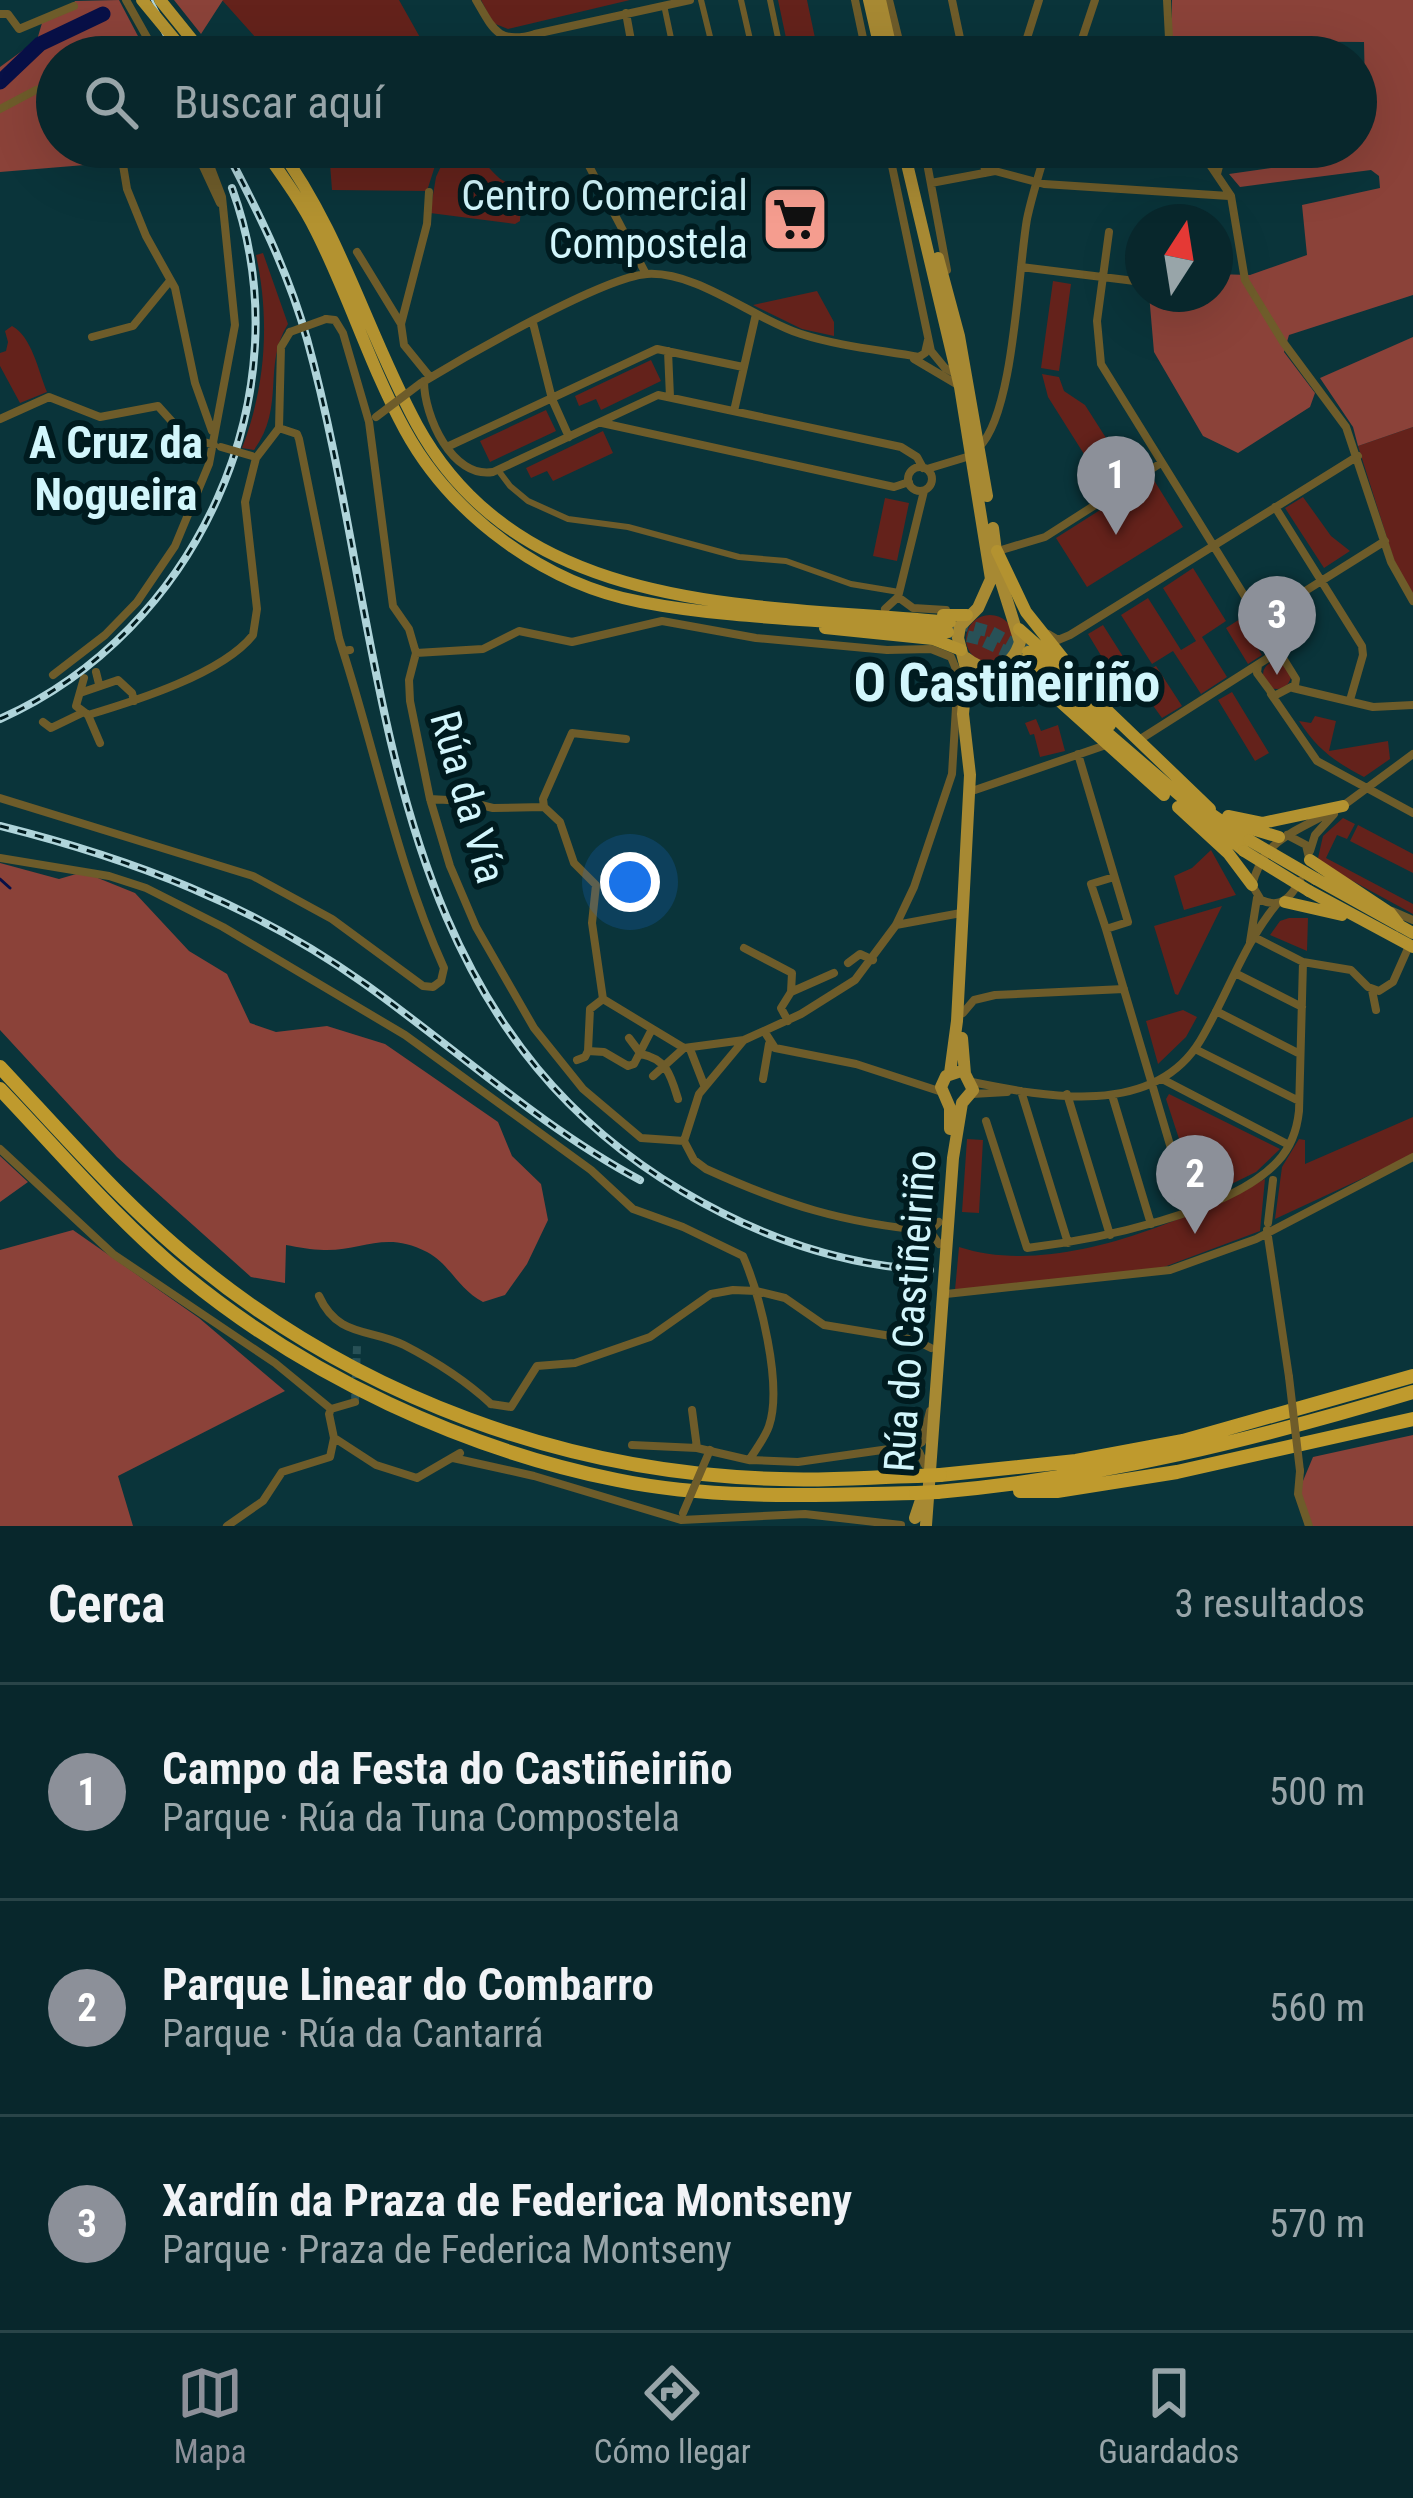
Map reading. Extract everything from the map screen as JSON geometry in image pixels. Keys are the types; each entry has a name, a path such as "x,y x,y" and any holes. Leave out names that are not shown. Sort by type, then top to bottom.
{"highway":[{"path":"142,0 172,36"},
{"path":"160,0 189,36"},
{"path":"275,168 314,228 424,460 469,511 532,560 592,588 640,602 704,616 933,639 958,654"},
{"path":"291,168 326,222 377,358 435,453 507,526 541,549 596,575 661,592 950,627 640,602"},
{"path":"997,551 1016,595 1094,697"},
{"path":"661,592 885,610 973,611"},
{"path":"1019,629 1247,846 1364,920"},
{"path":"1026,656 1225,825 1262,823 1343,806"},
{"path":"997,667 1035,679 1228,853 1255,891"},
{"path":"1172,802 1225,825 1283,836"},
{"path":"1310,856 1410,934"},
{"path":"1312,885 1410,934"},
{"path":"1281,903 1410,934"},
{"path":"0,1067 152,1226 319,1350 407,1395 487,1427 624,1464 779,1480 922,1466 940,1475 1124,1452 1239,1428 1413,1376"},
{"path":"0,1089 184,1275 262,1333 388,1402 484,1444 621,1481 780,1496 1077,1488 1177,1472 1413,1420"},
{"path":"1124,1452 1259,1417 1413,1366"},
{"path":"940,1492 1048,1480 1160,1460 1413,1392"}],"main road":[{"path":"869,0 877,36"},
{"path":"884,0 889,36"},
{"path":"920,168 958,336 975,451"},
{"name":"Rúa do Castiñeiriño","path":"907,1524 946,1294 975,790 968,706 977,682 1017,653 1019,629 1009,615 920,168"},
{"name":"Rúa do Castiñeiriño","path":"907,1524 922,1502 951,1115 957,1087 959,918 970,775 963,714 968,676 958,654 959,632 991,579 975,451"},
{"path":"973,611 994,607 1009,615"},
{"path":"958,654 997,667"},
{"path":"967,953 959,918 969,897"}],"street":[{"path":"126,0 146,36"},
{"path":"476,0 503,36"},
{"path":"527,36 690,0"},
{"path":"701,0 710,36"},
{"path":"741,0 749,36"},
{"path":"770,0 778,36"},
{"path":"855,0 863,36"},
{"path":"884,0 893,36"},
{"path":"952,0 960,36"},
{"path":"1028,36 1039,0"},
{"path":"1083,36 1094,0"},
{"path":"1167,0 1169,36"},
{"path":"664,5 671,36"},
{"path":"0,14 8,14 19,28 74,7"},
{"path":"626,13 630,36"},
{"path":"0,109 36,91"},
{"path":"53,675 123,619 151,583 175,546 216,446 195,382 176,288 169,282 127,189 124,168"},
{"path":"204,168 224,209"},
{"path":"210,168 224,209 235,325 224,394 212,432"},
{"path":"590,168 646,274"},
{"path":"891,168 928,340 936,360 959,381"},
{"path":"925,168 958,336"},
{"path":"987,168 988,172"},
{"path":"988,172 989,168"},
{"path":"885,610 898,594 918,508 916,488 927,471 975,451 993,427 1041,168"},
{"path":"1212,168 1231,196 1245,280 1283,342 1339,414 1358,456 1384,541 1413,601"},
{"path":"1217,175 1219,168"},
{"path":"931,183 988,172 1037,181 1231,196"},
{"path":"429,192 427,224 401,324 404,346 425,381 426,412 466,469 495,472 658,395 901,447 927,471"},
{"path":"1109,232 1096,321 1101,364 1278,655 1298,686 1373,707 1413,704"},
{"path":"357,252 401,324"},
{"path":"1021,267 1125,280"},
{"path":"372,420 425,381 533,323 611,285 646,274 676,279 804,335 921,356 928,340"},
{"path":"92,337 133,326 169,282"},
{"path":"734,411 756,314"},
{"name":"Rúa da Vía","path":"280,428 281,346 290,332 335,320 372,420 393,606 416,653 410,701 430,799 450,866 476,927 534,1028 584,1089 650,1141 684,1141"},
{"path":"533,323 552,399 569,436"},
{"path":"449,446 657,349 743,367"},
{"path":"668,351 670,398"},
{"path":"890,352 959,381"},
{"path":"0,419 49,397 100,417 161,407 185,436 254,457"},
{"path":"601,422 916,488"},
{"path":"0,798 253,876 332,919 423,986 434,987 441,981 444,968 408,878 317,542 297,434 280,428 254,457 245,516 257,609 253,635 211,666 134,701 51,728 43,722"},
{"path":"1016,595 1054,639 1070,635 1358,456"},
{"path":"997,551 1045,537 1161,463"},
{"path":"916,488 927,471"},
{"path":"495,472 528,501 568,519 628,527 739,557 786,561 851,584 898,594 913,608 973,611"},
{"path":"1275,507 1363,649 1350,700"},
{"path":"1259,620 1384,541"},
{"path":"416,653 483,649 520,632 572,642 651,622 756,638 958,654"},
{"path":"1064,659 1060,648 1070,635"},
{"name":"Rúa do Castiñeiriño","path":"744,1040 788,1021 855,980 896,925 914,887 952,774 958,654"},
{"path":"1139,740 1278,655"},
{"path":"1254,669 1317,761 1413,813"},
{"path":"96,672 99,685"},
{"path":"83,678 76,706 100,743"},
{"path":"79,694 118,680 134,701"},
{"path":"1275,698 1298,686"},
{"path":"603,999 592,922 596,885 574,862 560,823 544,807 543,799 572,733 626,739"},
{"path":"975,790 1106,745"},
{"path":"1078,754 1128,922 1106,929"},
{"path":"1253,940 1256,872 1283,836 1343,806 1413,754"},
{"path":"430,799 465,800 494,808 544,807"},
{"path":"769,1042 790,1053 856,1064 926,1084 1112,1095 1157,1082 1195,1049 1253,940 1310,856 1315,835 1343,806"},
{"path":"1283,836 1301,840 1310,856"},
{"path":"0,858 109,876 223,927 405,1035 591,1170 633,1209 742,1256 756,1291 769,1357 772,1409 770,1425 749,1460"},
{"path":"1114,877 1091,884 1157,1082 1190,1210"},
{"path":"1255,891 1281,903"},
{"path":"896,925 959,918"},
{"path":"1372,990 1389,988 1410,934"},
{"path":"1253,940 1303,962 1352,970 1372,990 1376,1010"},
{"path":"744,948 792,973 790,992 781,1008 788,1021"},
{"path":"848,963 860,954 873,960"},
{"path":"986,1121 1027,1248 1151,1224 1258,1177 1275,1165 1289,1144 1299,1101 1303,962"},
{"path":"790,992 834,973"},
{"path":"1235,973 1302,1006"},
{"path":"965,987 967,997 974,1000 1065,989 1124,989"},
{"path":"603,999 687,1048 704,1085"},
{"path":"577,1060 588,1051 590,1009 603,999"},
{"path":"963,1013 974,1000"},
{"path":"1216,1011 1300,1054"},
{"path":"588,1051 600,1050 628,1066 634,1064 652,1029"},
{"path":"763,1078 769,1042 764,1031"},
{"path":"629,1038 641,1054 658,1057 670,1072 678,1099"},
{"path":"653,1076 687,1048 744,1040"},
{"path":"744,1040 704,1085 684,1141 694,1160 790,1205 845,1221 930,1231 939,1244"},
{"path":"1195,1049 1299,1101"},
{"path":"1157,1082 1289,1144"},
{"path":"1021,1091 1067,1243"},
{"path":"1067,1094 1110,1235"},
{"path":"1112,1095 1151,1224"},
{"path":"0,1148 113,1255 274,1363 332,1409"},
{"path":"946,1294 1154,1274 1266,1234 1413,1157"},
{"path":"1275,1165 1266,1234 1289,1377 1300,1471 1298,1494 1309,1526"},
{"path":"930,1231 940,1222"},
{"path":"319,1296 326,1312 357,1334 374,1333 404,1345 467,1383 490,1406 511,1407 537,1366 575,1363 650,1337 711,1294 756,1291 785,1298 824,1324 915,1340 931,1348"},
{"path":"357,1334 357,1346"},
{"path":"915,1340 932,1336"},
{"path":"332,1409 355,1402"},
{"path":"227,1526 262,1501 282,1472 330,1457 334,1438 327,1421 332,1409"},
{"path":"692,1410 697,1448"},
{"path":"922,1466 929,1411"},
{"path":"334,1438 376,1465 417,1478 457,1456 681,1520 805,1514 907,1524"},
{"path":"632,1445 697,1448 749,1460 798,1462 922,1442"},
{"path":"909,1447 922,1466"},
{"path":"681,1520 710,1450"}],"shaded area":[{"path":"119,0 138,36 38,36 42,23 70,10 75,1"},
{"path":"174,0 223,0 201,34"},
{"path":"222,0 399,0 419,36 254,36"},
{"path":"481,0 630,0 508,29 493,23"},
{"path":"778,0 807,0 815,36 786,36"},
{"path":"1172,0 1413,0 1413,295 1289,335 1284,352 1315,393 1310,407 1238,453 1203,436 1154,352 1151,312 1233,312 1233,275 1250,275 1307,255 1302,205 1380,188 1379,176 1371,170 1240,187 1229,174 1271,168 1377,168 1377,36 1172,36"},
{"path":"36,41 36,168 49,168 0,172 0,67"},
{"path":"330,168 434,168 427,191 332,190"},
{"path":"440,168 490,168 521,192 520,221 430,213"},
{"path":"263,253 288,324 276,355 269,418 254,450 242,448 261,377 263,303 256,255"},
{"path":"1053,281 1071,284 1059,371 1041,368"},
{"path":"817,291 834,322 834,336 802,329 753,305"},
{"path":"12,326 29,346 47,392 20,403 0,366 0,353 6,351 8,342 5,331"},
{"path":"1413,337 1413,427 1358,446 1353,427 1320,378"},
{"path":"651,360 661,381 601,410 596,399 579,406 575,396"},
{"path":"1042,374 1059,377 1064,391 1085,405 1129,474 1106,489 1048,397"},
{"path":"546,410 556,431 490,462 480,441"},
{"path":"1413,427 1413,596 1394,560 1358,446"},
{"path":"603,431 613,453 553,481 547,471 531,478 526,468"},
{"path":"1152,477 1183,527 1087,587 1056,538"},
{"path":"1303,497 1331,536 1350,551 1324,568 1285,508"},
{"path":"885,498 909,503 897,561 873,556"},
{"path":"1193,568 1226,621 1202,637 1227,677 1201,694 1173,651 1152,664 1121,615 1148,598 1181,650 1196,641 1163,588"},
{"path":"990,615 1007,622 1014,639 1007,656 990,663 973,656 966,639 973,622"},
{"path":"1240,619 1262,655 1248,664 1226,628"},
{"path":"1103,625 1136,677 1156,666 1182,706 1162,718 1127,683 1120,687 1088,634"},
{"path":"1277,661 1287,665 1291,675 1287,685 1277,689 1267,685 1263,675 1267,665"},
{"path":"1232,692 1269,753 1255,761 1218,700"},
{"path":"1315,716 1336,721 1329,751 1388,741 1390,759 1364,777 1335,760 1299,721 1311,723"},
{"path":"1036,719 1041,731 1058,725 1065,751 1040,757 1034,734 1030,735 1025,723"},
{"path":"1343,818 1355,824 1347,839 1337,835 1326,858 1413,904 1413,914 1318,858 1323,836"},
{"path":"1358,825 1413,854 1413,873 1350,841"},
{"path":"1211,850 1236,895 1184,910 1174,876 1192,868"},
{"path":"0,863 59,879 83,872 135,893 189,951 227,974 250,1023 276,1032 327,1026 385,1044 498,1122 512,1156 541,1184 548,1220 527,1264 505,1295 483,1302 435,1257 399,1243 324,1250 286,1245 285,1283 251,1277 117,1157 0,1030"},
{"path":"1222,906 1178,995 1175,994 1154,926"},
{"path":"1308,918 1307,951 1270,935 1280,921"},
{"path":"1183,1010 1197,1017 1186,1037 1158,1064 1146,1021"},
{"path":"1169,1094 1280,1149 1256,1172 1199,1200 1166,1099"},
{"path":"1413,1117 1413,1155 1275,1219 1282,1167 1299,1139 1305,1140 1305,1164"},
{"path":"967,1139 983,1140 979,1213 962,1212"},
{"path":"0,1156 28,1182 0,1202"},
{"path":"1265,1179 1260,1231 1156,1270 955,1290 959,1247 1035,1256 1116,1241"},
{"path":"73,1230 199,1318 285,1391 118,1476 133,1526 0,1526 0,1250"},
{"path":"1413,1435 1413,1526 1305,1526 1300,1488 1313,1457"}],"waterway":[{"path":"57,36 103,14"},
{"path":"0,82 36,48"},
{"path":"0,879 10,888"}],"tunnel":[{"path":"957,623 991,632 1027,651"},
{"path":"950,632 1020,658"},
{"path":"355,1402 357,1346"}],"railway":[{"path":"149,0 167,36"},
{"path":"234,168 271,241 307,339 335,457 380,695 409,811 448,921 503,1023 580,1114 682,1191 740,1222 802,1246 865,1262 930,1270"},
{"path":"0,719 69,680 129,628 179,567 218,498 243,424 255,346 252,266 232,188"},
{"path":"0,826 144,870 280,931 365,984 568,1136 640,1180"}],"place":[{"name":"Centro Comercial Compostela","path":"795,219"},
{"name":"Campo da Festa do Castiñeiriño","path":"1116,535"},
{"name":"Xardín da Praza de Federica Montseny","path":"1277,675"},
{"name":"Parque Linear do Combarro","path":"1195,1234"}],"district":[{"name":"A Cruz da Nogueira","path":"116,468"},
{"name":"O Castiñeiriño","path":"1007,682"}]}
